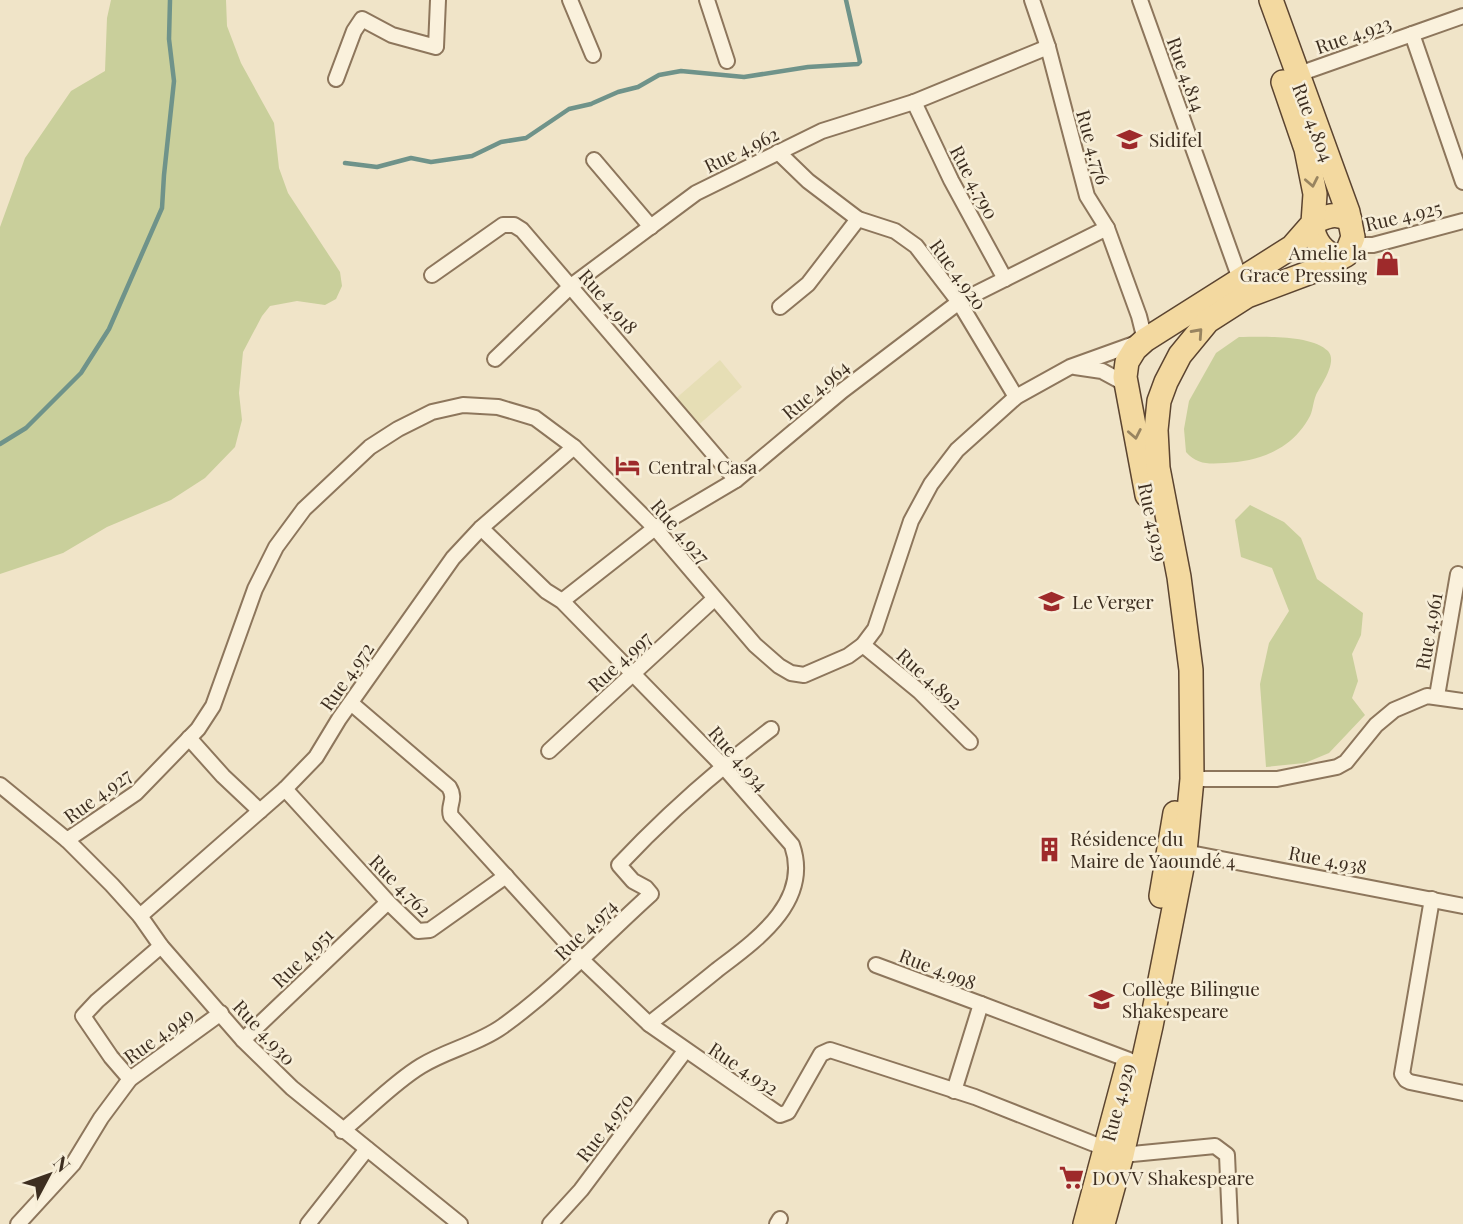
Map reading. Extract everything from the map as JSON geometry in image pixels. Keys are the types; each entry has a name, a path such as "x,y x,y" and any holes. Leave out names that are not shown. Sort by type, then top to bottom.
{"main road":[{"path":"1255,0 1306,149 1315,194 1312,223 1314,237 1317,243 1334,257 1346,252"},
{"name":"Rue 4.804","path":"1271,0 1350,220 1352,230 1346,252"},
{"path":"1312,223 1331,215 1342,215 1350,220"},
{"name":"Rue 4.929","path":"1103,1224 1129,1060 1170,846 1177,797 1180,739 1171,603 1125,369 1135,349 1145,340 1292,247 1312,223"},
{"name":"Rue 4.929","path":"1085,1224 1113,1152 1151,1026 1185,852 1192,779 1191,670 1179,577 1162,498 1156,449 1157,415 1168,378 1187,345 1208,321 1247,296 1320,269 1346,252"},
{"path":"1126,384 1134,391 1147,394 1168,378 1171,351 1154,341 1145,340"}],"street":[{"path":"336,79 354,32 362,19 393,34 436,47 438,0"},
{"path":"570,0 593,55"},
{"path":"707,0 727,61"},
{"name":"Rue 4.776","path":"1031,0 1048,47 1087,196 1107,228 1145,340"},
{"name":"Rue 4.814","path":"1140,0 1240,279"},
{"name":"Rue 4.923","path":"1296,75 1463,16"},
{"path":"1412,34 1463,182"},
{"name":"Rue 4.962","path":"495,359 570,286 696,193 822,131 914,102 1048,47"},
{"name":"Rue 4.790","path":"914,102 951,180 1005,279"},
{"name":"Rue 4.920","path":"778,152 808,181 858,219 895,230 906,237 959,302 1016,397"},
{"path":"594,160 651,227"},
{"path":"780,307 808,284 858,219"},
{"name":"Rue 4.925","path":"1346,252 1463,221"},
{"name":"Rue 4.918","path":"432,275 503,225 514,225 522,230 736,480"},
{"name":"Rue 4.964","path":"562,601 655,528 736,480 842,391 959,302 1107,228"},
{"path":"863,645 875,629 911,521 931,484 957,450 1016,397 1070,367 1145,340"},
{"path":"1070,367 1102,371 1126,384"},
{"name":"Rue 4.927","path":"0,785 67,840 136,793 189,738 213,706 255,589 276,547 304,509 370,447 432,412 463,405 498,407 535,418 574,447 655,528 755,645 779,666 791,673 804,675 848,656 863,645"},
{"name":"Rue 4.972","path":"140,916 285,789 316,757 453,558 481,528 574,447"},
{"name":"Rue 4.934","path":"481,528 546,591 562,601 723,766 792,845 796,855 792,890 784,908 767,931 649,1024"},
{"name":"Rue 4.961","path":"1437,696 1458,574"},
{"name":"Rue 4.997","path":"549,751 714,599"},
{"name":"Rue 4.892","path":"863,645 919,691 970,742"},
{"path":"1192,779 1277,779 1337,767 1346,762 1383,717 1394,710 1420,698 1437,696 1463,701"},
{"name":"Rue 4.932","path":"351,703 449,787 453,799 450,816 582,960 649,1024 780,1115 788,1112 821,1054 830,1050 954,1091 1113,1152 1215,1146 1220,1148 1227,1155 1230,1224"},
{"name":"Rue 4.974","path":"342,1131 417,1068 502,1027 582,960 607,933 651,894 633,881 620,865 650,832 723,766 771,729"},
{"path":"189,738 223,776 260,811"},
{"name":"Rue 4.762","path":"285,789 418,931 430,930 506,876"},
{"name":"Rue 4.930","path":"67,840 112,884 140,916 160,946 243,1040 292,1088 460,1224"},
{"name":"Rue 4.938","path":"1185,852 1463,906"},
{"path":"1432,899 1402,1074 1410,1082 1463,1093"},
{"name":"Rue 4.951","path":"243,1040 388,902"},
{"path":"130,1079 83,1016 160,946"},
{"name":"Rue 4.998","path":"876,965 981,1004 954,1091"},
{"path":"981,1004 1129,1060"},
{"name":"Rue 4.949","path":"18,1224 73,1164 100,1118 130,1079 221,1013"},
{"name":"Rue 4.970","path":"550,1224 581,1190 685,1051"},
{"path":"308,1224 367,1149"}],"shaded area":[{"path":"720,360 742,387 696,427 673,401"}],"green space":[{"path":"111,0 226,0 227,26 241,63 274,123 279,168 288,193 340,272 342,286 336,299 325,305 297,301 270,306 262,316 243,352 239,393 242,420 235,447 205,478 171,500 107,527 63,553 0,574 0,227 25,158 71,91 105,71 107,18"},
{"path":"1239,337 1286,338 1310,342 1328,351 1331,356 1330,367 1316,395 1308,420 1286,444 1249,460 1204,463 1186,452 1184,429 1189,401 1216,353"},
{"path":"1250,505 1284,522 1301,538 1317,579 1363,613 1361,635 1352,654 1358,681 1352,698 1365,715 1329,753 1305,763 1266,767 1260,684 1269,643 1289,611 1272,568 1241,557 1235,520"}],"waterway":[{"path":"0,444 26,428 81,373 109,329 162,208 174,81 169,39 170,0"},
{"path":"593,103 638,87 659,75 681,71 744,77 808,67 858,64 860,62 846,0"},
{"path":"345,163 377,167 411,158 431,162 472,156 501,142 526,138 569,109 591,104"}],"place":[{"name":"Sidifel","path":"1129,139"},
{"name":"Amelie la Grace Pressing","path":"1387,263"},
{"name":"Central Casa","path":"628,466"},
{"name":"Le Verger","path":"1052,601"},
{"name":"Résidence du Maire de Yaoundé 4","path":"1050,849"},
{"name":"Collège Bilingue Shakespeare","path":"1102,999"},
{"name":"DOVV Shakespeare","path":"1072,1177"}]}
